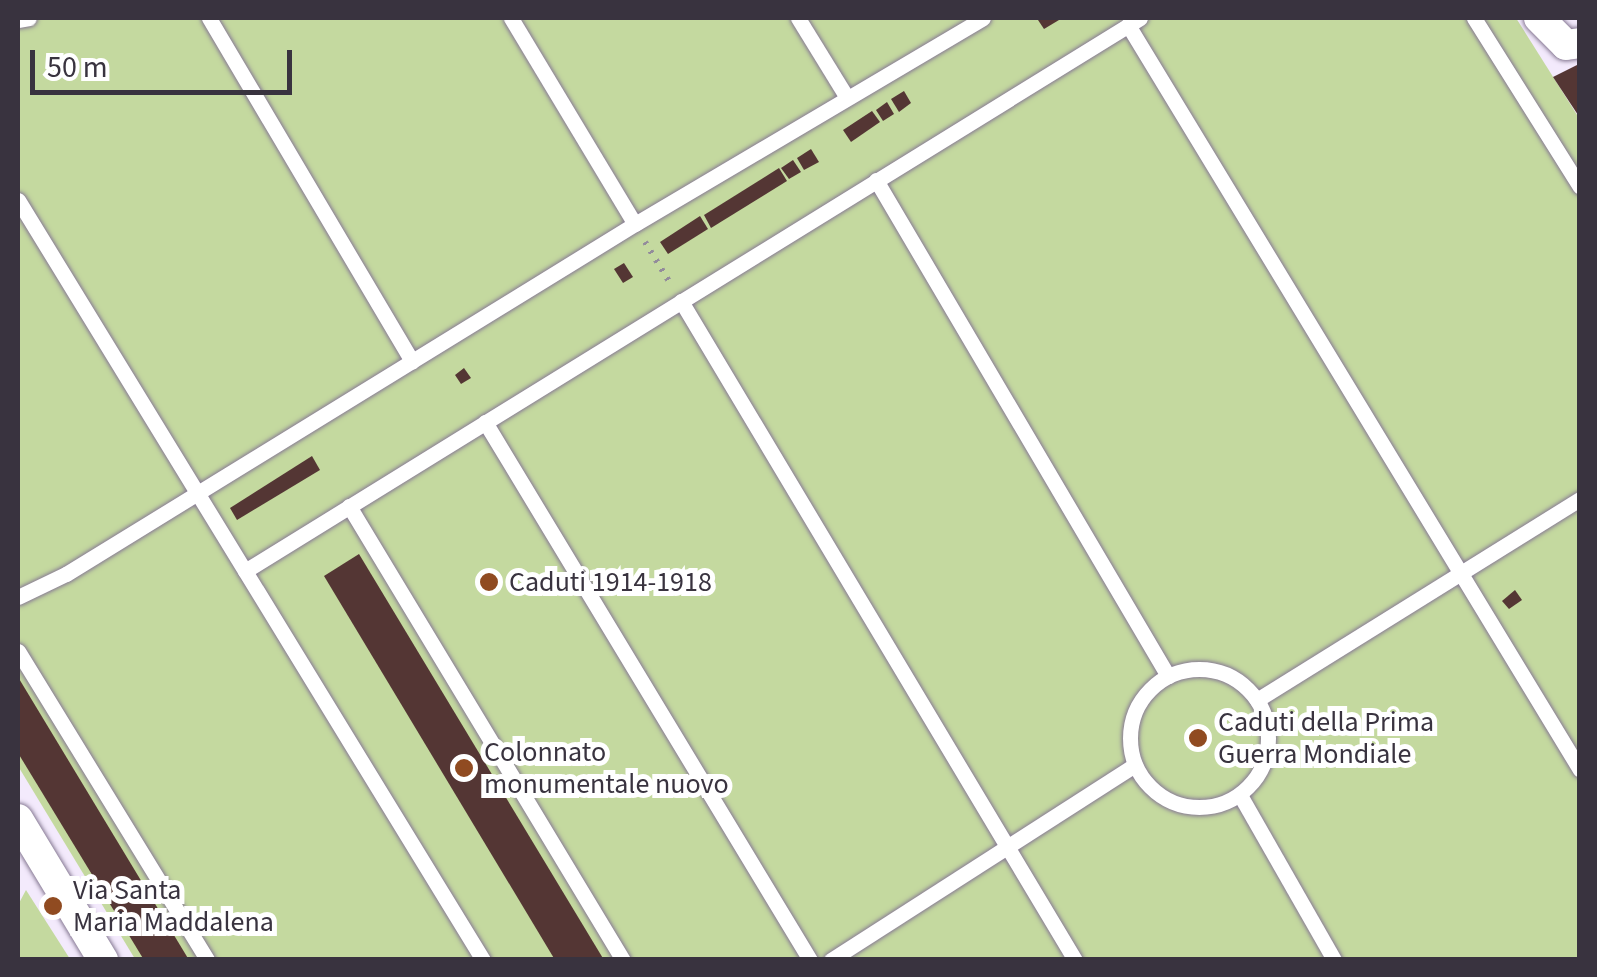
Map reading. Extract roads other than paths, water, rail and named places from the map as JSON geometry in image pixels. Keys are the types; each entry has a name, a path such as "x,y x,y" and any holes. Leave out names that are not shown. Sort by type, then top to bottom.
{"street":[{"path":"1540,18 1566,45 1580,43"},
{"path":"18,819 103,960"}],"lane":[{"path":"18,20 29,18"},
{"path":"209,18 412,362"},
{"path":"511,18 635,224"},
{"path":"798,18 846,96"},
{"path":"18,598 66,574 846,96 983,18"},
{"path":"1474,18 1580,187"},
{"path":"244,570 1134,21 1580,770"},
{"path":"876,180 1168,676"},
{"path":"18,200 483,960"},
{"path":"681,301 1075,960"},
{"path":"485,422 810,960"},
{"path":"1257,700 1580,499"},
{"path":"348,506 623,960"},
{"path":"18,651 206,960"},
{"path":"1192,670 1217,672 1242,683 1257,700 1268,743 1262,767 1240,794 1216,806 1179,804 1157,793 1135,765 1130,739 1132,719 1144,697 1168,676 1192,670"},
{"path":"830,960 1135,765"},
{"path":"1240,794 1334,960"}],"place":[{"name":"Caduti 1914-1918","path":"489,582"},
{"name":"Caduti della Prima Guerra Mondiale","path":"1198,738"},
{"name":"Colonnato monumentale nuovo","path":"464,768"},
{"name":"Via Santa Maria Maddalena","path":"53,906"}]}
